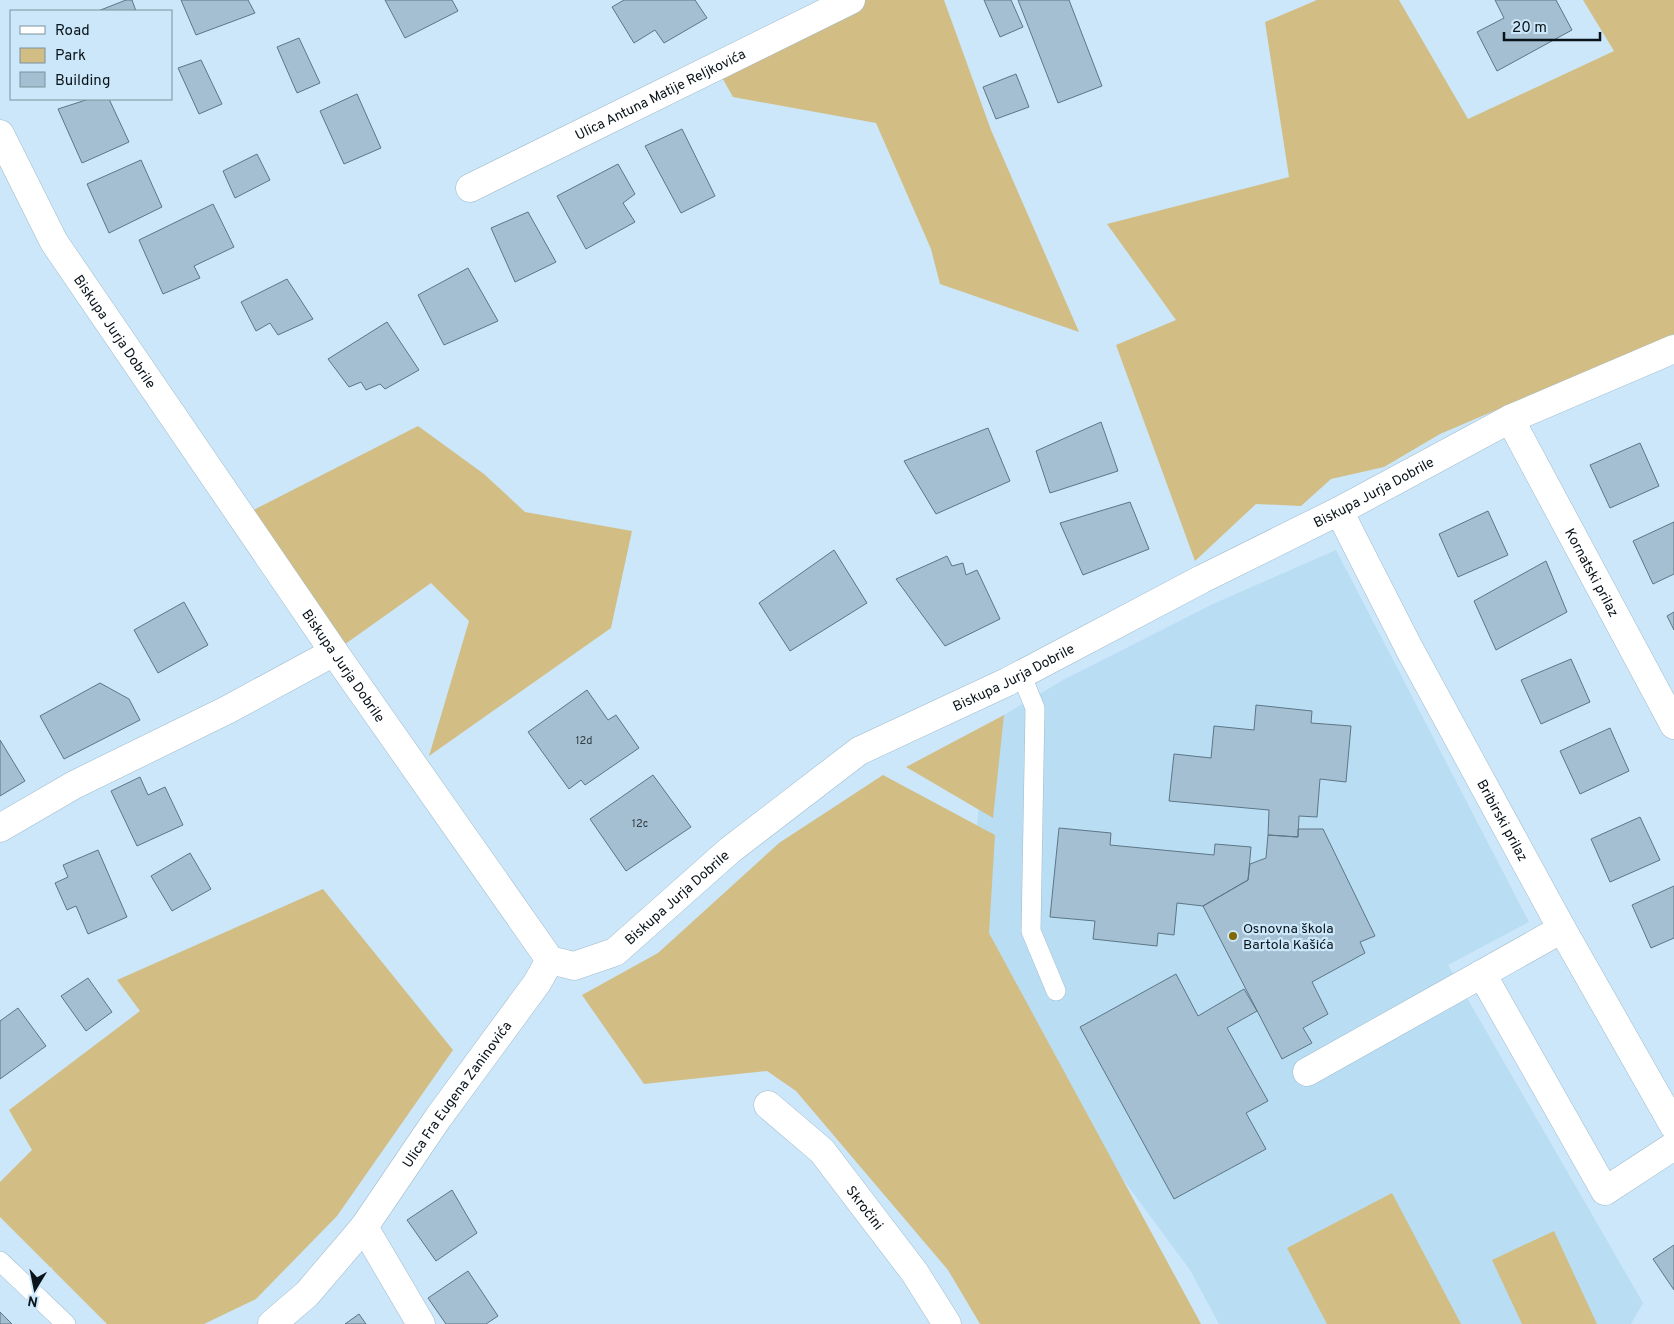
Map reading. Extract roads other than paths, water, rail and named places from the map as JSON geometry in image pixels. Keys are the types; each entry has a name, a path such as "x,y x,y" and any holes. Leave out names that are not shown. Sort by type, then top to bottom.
{"street":[{"name":"Ulica Antuna Matije Reljkovića","path":"470,188 851,0"},
{"name":"Biskupa Jurja Dobrile","path":"0,134 54,242 334,652 550,960 574,966 615,952 730,850 860,752 1007,682 1202,579 1339,511 1510,419 1672,354"},
{"name":"Kornatski prilaz","path":"1510,419 1674,725"},
{"name":"Bribirski prilaz","path":"1339,511 1410,650 1562,929 1674,1126"},
{"path":"0,828 74,785 227,710 334,652"},
{"path":"1307,1072 1562,929"},
{"name":"Ulica Fra Eugena Zaninovića","path":"272,1324 307,1294 364,1227 438,1118 537,983 550,960"},
{"path":"1482,974 1605,1191 1674,1146"},
{"name":"Skročini","path":"768,1105 822,1151 915,1273 947,1324"},
{"path":"364,1227 421,1324"}],"lane":[{"path":"1020,674 1035,708 1031,931 1056,991"},
{"path":"0,1261 66,1324"}],"place":[{"name":"Osnovna škola Bartola Kašića","path":"1233,936"}]}
